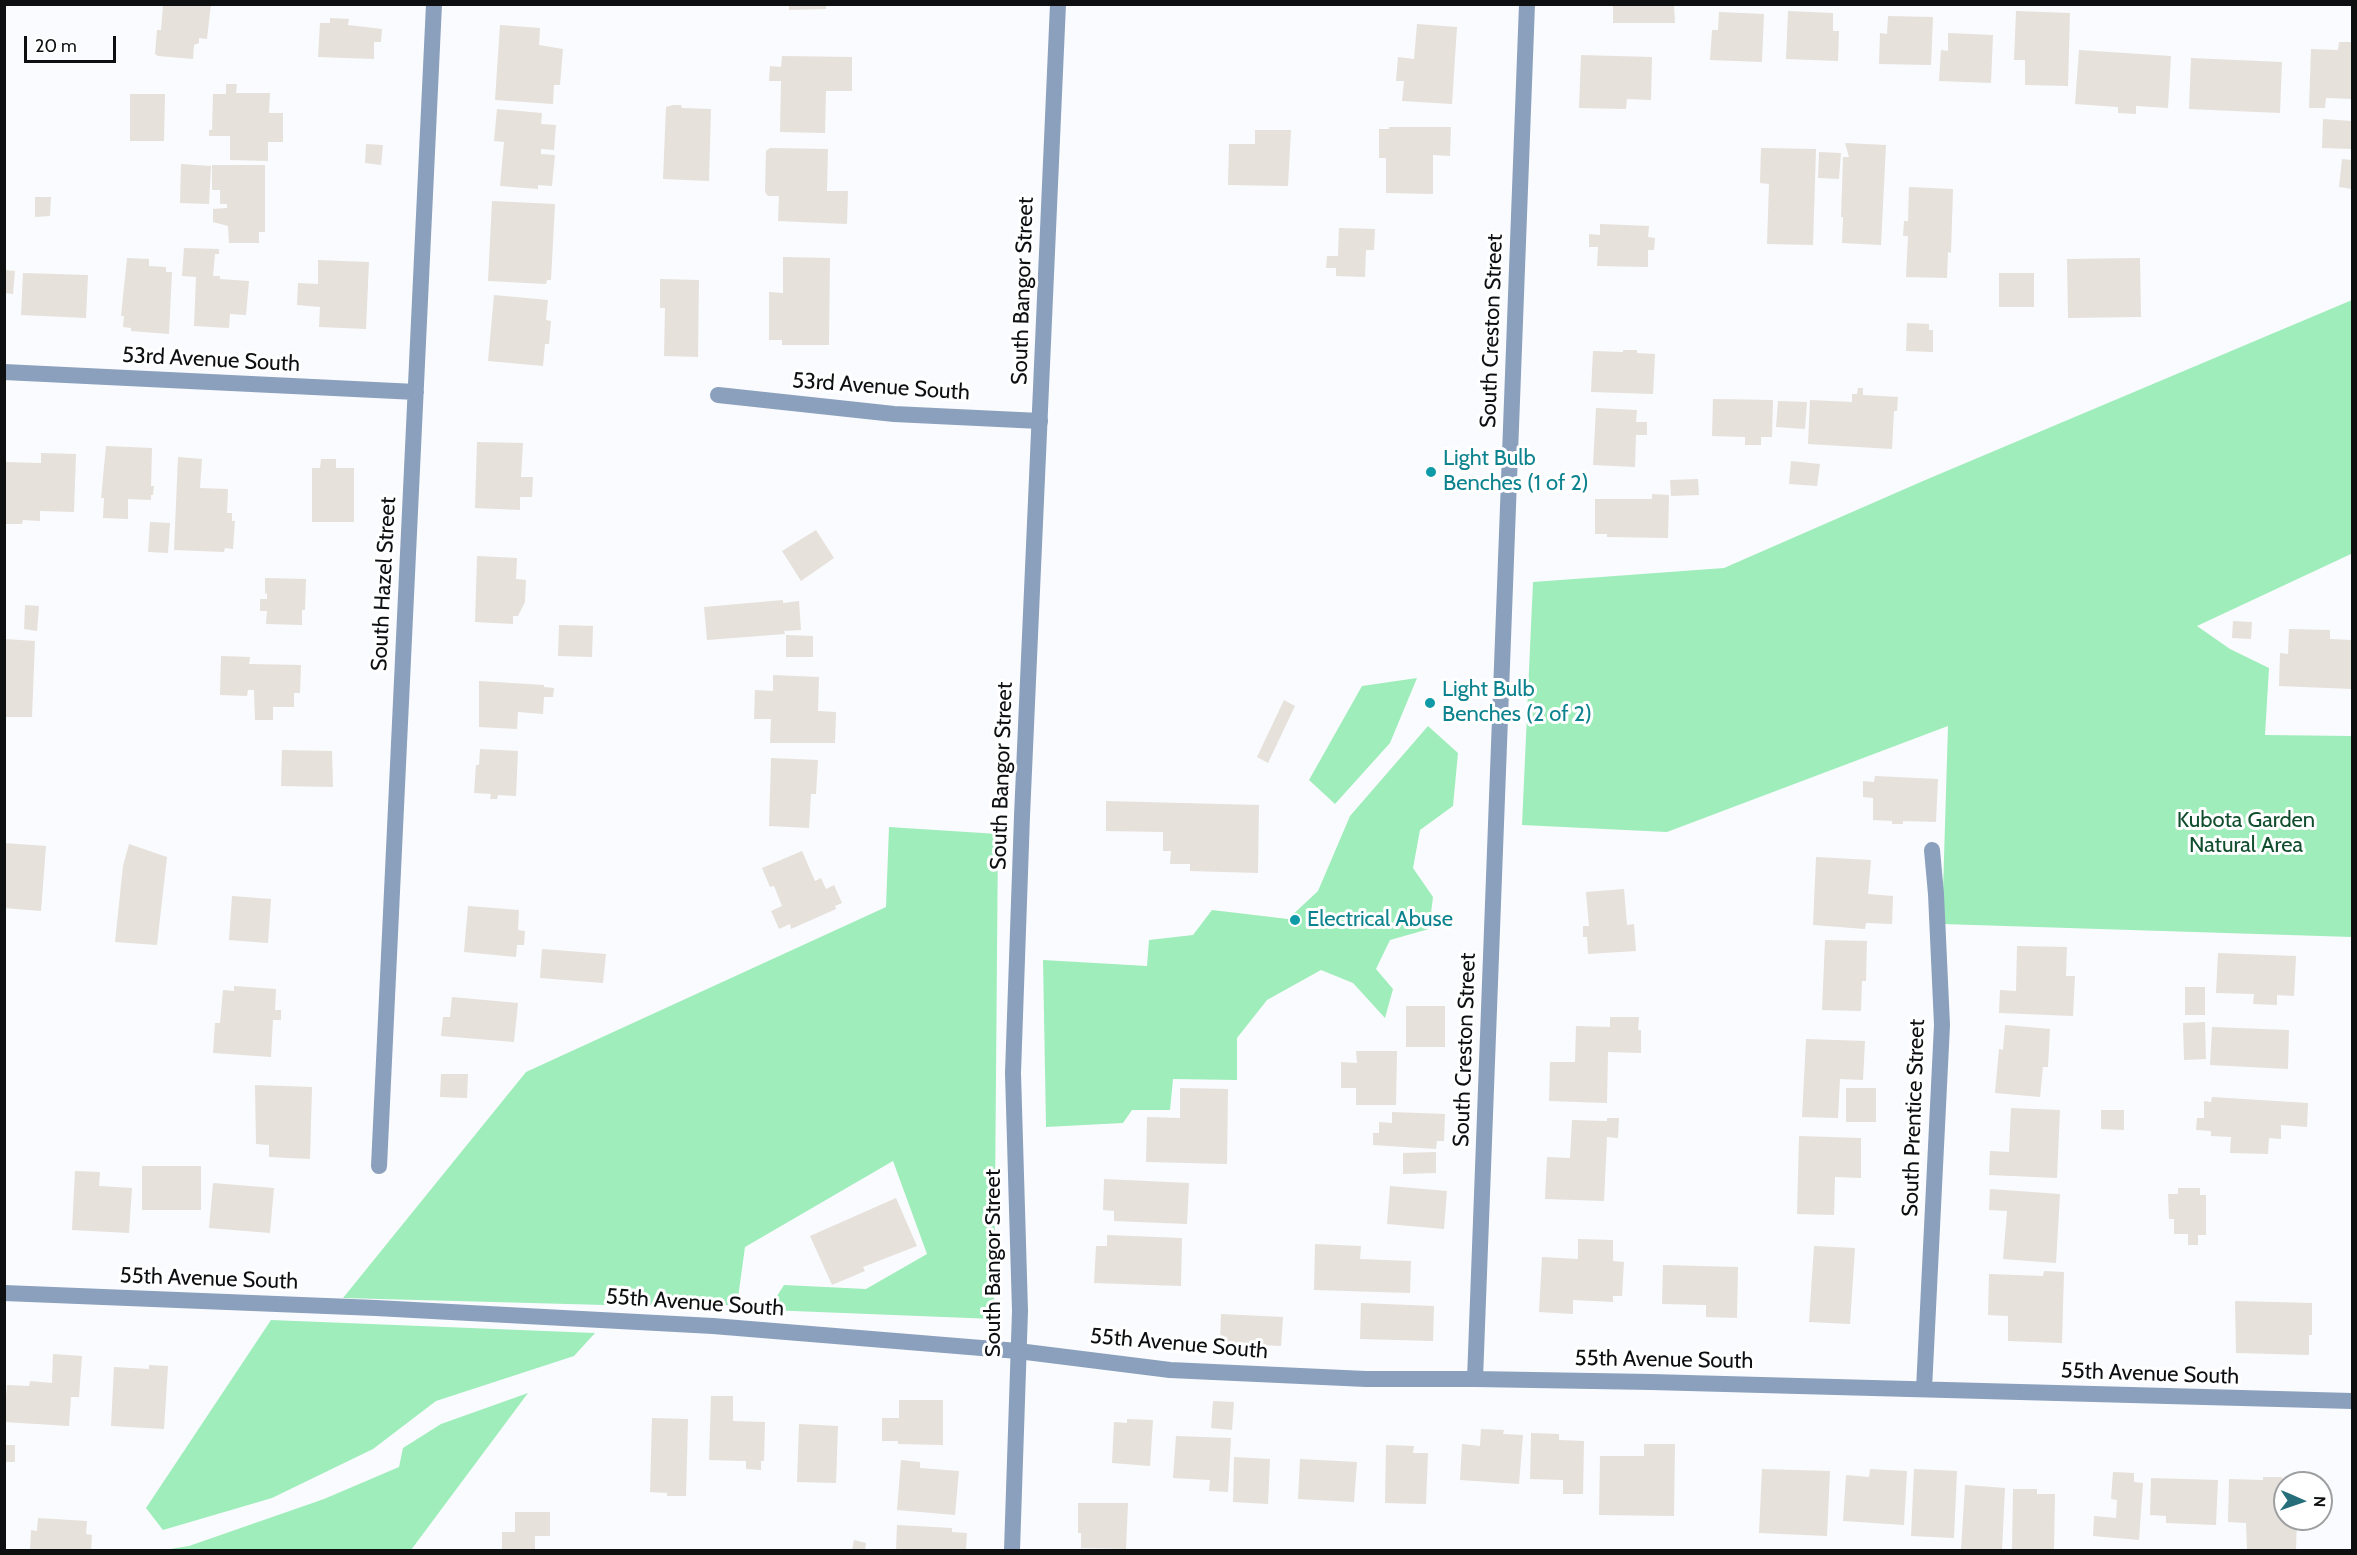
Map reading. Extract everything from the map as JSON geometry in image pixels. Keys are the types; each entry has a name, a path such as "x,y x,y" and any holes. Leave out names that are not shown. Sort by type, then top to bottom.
{"street":[{"name":"South Hazel Street","path":"379,1166 434,4"},
{"name":"South Bangor Street","path":"1012,1551 1020,1311 1013,1073 1058,4"},
{"name":"South Creston Street","path":"1475,1378 1527,4"},
{"name":"53rd Avenue South","path":"4,372 416,392"},
{"name":"53rd Avenue South","path":"718,396 894,414 1040,421"},
{"name":"South Prentice Street","path":"1924,1389 1942,1024 1932,850"},
{"name":"55th Avenue South","path":"4,1293 376,1308 751,1329 1018,1351 1170,1370 1366,1379 1475,1378 2352,1401"}],"green space":[{"name":"Kubota Garden Natural Area","path":"2352,300 2351,554 2197,626 2230,649 2269,668 2265,735 2352,736 2352,937 1942,924 1948,726 1667,832 1522,825 1533,582 1724,568 1923,481"},
{"path":"1417,678 1390,743 1335,804 1309,780 1362,686"},
{"path":"1428,726 1458,753 1453,806 1420,830 1413,868 1433,897 1429,929 1390,940 1376,969 1393,989 1385,1018 1353,983 1321,970 1267,1000 1237,1038 1237,1080 1173,1079 1170,1110 1132,1110 1123,1123 1046,1127 1043,960 1147,966 1149,940 1193,935 1212,910 1288,919 1318,891 1350,816"},
{"path":"889,827 998,834 994,1319 768,1310 784,1285 866,1289 927,1254 893,1161 745,1247 737,1305 605,1305 343,1298 526,1072 886,907"},
{"path":"271,1320 595,1333 574,1356 436,1401 373,1449 272,1498 163,1530 146,1508"},
{"path":"528,1393 411,1550 164,1550 189,1546 324,1499 399,1467 403,1448 441,1424"}],"building":[{"path":"211,4 207,39 199,38 199,43 194,45 193,59 155,54 157,30 161,30 163,5"},
{"path":"789,4 826,4 826,9 789,10"},
{"path":"1613,4 1674,4 1675,23 1613,23"},
{"path":"1788,11 1833,13 1833,31 1839,31 1838,61 1786,59"},
{"path":"2016,11 2070,13 2068,86 2025,85 2025,60 2014,60"},
{"path":"1719,12 1764,14 1762,62 1710,60 1712,30 1718,30"},
{"path":"1888,16 1933,17 1931,65 1879,64 1880,33 1887,34"},
{"path":"330,18 349,19 348,25 382,29 381,42 374,42 374,59 318,57 320,23 330,23"},
{"path":"1417,24 1457,27 1452,104 1402,101 1404,81 1396,81 1398,57 1414,59"},
{"path":"500,25 540,28 539,45 563,49 560,85 554,85 553,104 495,100"},
{"path":"1948,33 1993,35 1991,83 1939,81 1941,50 1948,51"},
{"path":"2339,42 2352,42 2352,99 2326,98 2325,108 2309,108 2311,49 2338,50"},
{"path":"2079,50 2171,56 2168,108 2136,106 2136,114 2118,113 2118,107 2075,104"},
{"path":"1581,55 1652,57 1651,100 1627,99 1626,109 1579,108"},
{"path":"782,56 852,57 852,91 826,91 825,133 780,132 781,81 769,81 770,66 781,67"},
{"path":"2191,58 2282,62 2280,113 2189,109"},
{"path":"226,84 237,84 236,93 270,93 269,113 283,113 283,142 268,142 268,161 230,160 230,136 209,136 209,130 212,130 213,94 226,94"},
{"path":"130,94 165,94 164,141 130,141"},
{"path":"681,105 682,108 711,109 709,181 663,179 666,107"},
{"path":"497,109 542,113 541,124 556,125 554,150 541,149 541,154 555,155 552,186 538,185 538,189 500,186 504,142 494,141"},
{"path":"2323,119 2352,121 2352,149 2322,148"},
{"path":"1389,127 1451,127 1450,156 1433,155 1433,194 1386,193 1386,158 1379,158 1379,129 1389,129"},
{"path":"1255,130 1291,130 1288,186 1228,185 1229,144 1255,144"},
{"path":"1845,143 1886,145 1881,245 1842,243 1843,157 1849,157"},
{"path":"366,144 383,145 381,165 365,163"},
{"path":"770,148 828,149 827,191 848,191 847,224 778,221 779,196 768,196 765,192 766,151"},
{"path":"1761,148 1816,149 1813,245 1767,244 1769,184 1760,183"},
{"path":"1819,152 1841,153 1839,179 1818,178"},
{"path":"2342,159 2352,160 2352,189 2339,187"},
{"path":"181,164 211,166 209,204 180,203"},
{"path":"212,165 265,165 265,232 259,232 259,243 229,243 228,226 213,222 213,209 227,208 227,204 220,204 220,190 212,190"},
{"path":"1909,187 1953,189 1951,253 1948,252 1947,278 1906,277 1908,236 1903,236 1904,221 1908,221"},
{"path":"35,197 51,197 50,216 35,217"},
{"path":"492,201 555,204 551,280 547,280 546,284 488,281"},
{"path":"1600,224 1649,226 1648,237 1655,238 1654,250 1648,250 1648,267 1597,266 1598,247 1589,247 1589,234 1600,235"},
{"path":"1339,228 1375,229 1374,250 1366,250 1365,277 1336,276 1336,268 1326,268 1327,256 1338,256"},
{"path":"184,248 219,249 219,254 215,254 213,276 220,276 220,279 249,281 246,315 230,314 229,328 194,326 196,277 182,276"},
{"path":"783,257 830,258 829,345 782,345 782,340 769,340 769,292 783,293"},
{"path":"127,258 149,259 149,266 166,267 166,272 172,272 169,334 131,331 131,328 123,327 124,316 121,316"},
{"path":"2140,258 2141,317 2068,318 2067,259"},
{"path":"318,260 369,262 366,329 319,327 320,307 297,305 298,283 318,284"},
{"path":"4,270 15,271 13,294 4,293"},
{"path":"23,273 88,275 86,318 21,315"},
{"path":"1999,273 2034,273 2034,307 1999,307"},
{"path":"660,279 699,280 698,357 664,356 665,308 660,308"},
{"path":"494,295 548,300 546,320 551,321 549,344 545,344 543,366 488,361"},
{"path":"1907,323 1929,324 1929,330 1933,330 1933,352 1906,351"},
{"path":"1623,350 1655,354 1653,394 1591,392 1593,351 1623,352"},
{"path":"1858,388 1863,388 1863,395 1898,397 1897,411 1894,411 1892,449 1808,444 1810,400 1852,402 1852,394 1857,394"},
{"path":"1713,399 1773,400 1772,437 1761,437 1761,445 1745,445 1745,437 1712,436"},
{"path":"1778,401 1807,402 1805,429 1776,427"},
{"path":"1596,408 1637,410 1636,422 1647,422 1647,435 1636,435 1635,467 1593,465"},
{"path":"477,442 523,443 521,477 533,477 532,497 520,497 520,510 475,508"},
{"path":"106,446 152,448 151,486 154,486 153,495 151,495 151,500 128,499 128,519 103,518 104,498 101,498"},
{"path":"41,453 76,454 74,512 40,511 40,521 23,520 22,524 4,524 5,462 41,463"},
{"path":"178,457 202,459 200,488 228,489 227,513 232,513 232,521 235,521 233,549 225,548 224,552 174,550"},
{"path":"321,459 336,459 336,468 354,468 354,522 312,522 312,468 320,468"},
{"path":"1791,461 1820,464 1817,486 1789,484"},
{"path":"1698,479 1699,495 1671,496 1670,480"},
{"path":"1652,494 1669,495 1668,538 1607,537 1607,534 1595,534 1595,499 1652,499"},
{"path":"150,522 170,523 168,553 148,552"},
{"path":"816,530 834,558 801,581 782,551"},
{"path":"477,556 517,558 516,579 526,580 525,602 518,616 513,616 513,624 475,622"},
{"path":"265,578 306,579 302,625 266,624 267,611 260,611 260,599 267,599"},
{"path":"783,600 783,603 799,601 801,630 784,631 785,634 707,640 704,607"},
{"path":"25,605 39,606 37,631 24,629"},
{"path":"2233,621 2252,622 2251,639 2232,638"},
{"path":"559,625 593,626 592,657 558,656"},
{"path":"2289,629 2330,630 2330,639 2352,640 2352,689 2279,686 2280,653 2288,654"},
{"path":"786,635 813,636 813,657 786,657"},
{"path":"5,639 35,641 32,717 5,717"},
{"path":"221,656 250,657 249,664 301,665 300,693 294,693 294,707 273,707 273,720 255,720 254,690 248,690 247,696 220,695"},
{"path":"773,675 819,677 818,711 836,712 835,743 770,743 771,719 754,719 755,690 773,691"},
{"path":"479,681 544,685 544,687 554,688 553,697 544,697 543,714 518,712 517,729 479,727"},
{"path":"1284,700 1295,706 1268,763 1257,757"},
{"path":"480,749 518,751 516,796 498,795 497,799 490,799 491,794 474,793 476,765 479,765"},
{"path":"282,750 332,751 333,787 281,786"},
{"path":"771,758 818,760 816,794 811,794 809,828 769,826"},
{"path":"1875,776 1938,779 1936,822 1903,821 1903,824 1892,824 1892,821 1873,820 1873,798 1863,797 1863,781 1874,782"},
{"path":"1106,801 1259,805 1258,873 1190,871 1190,864 1170,864 1171,851 1163,851 1163,832 1106,831"},
{"path":"4,843 46,846 41,911 4,908"},
{"path":"129,844 167,857 157,945 115,942 123,866"},
{"path":"802,851 815,881 821,878 826,889 834,885 842,903 835,906 836,909 791,929 790,924 779,929 771,911 782,906 774,886 770,887 762,868"},
{"path":"1816,857 1871,860 1868,894 1893,896 1892,924 1866,923 1865,929 1813,925"},
{"path":"1624,889 1627,925 1634,924 1636,951 1588,954 1587,937 1583,937 1583,926 1589,926 1586,892"},
{"path":"232,896 271,899 268,943 229,940"},
{"path":"468,906 519,910 518,930 525,931 524,945 517,945 516,957 464,952"},
{"path":"1825,940 1867,941 1866,981 1862,981 1861,1011 1822,1010"},
{"path":"2017,946 2067,947 2066,976 2075,976 2073,1016 1999,1013 2000,990 2016,991"},
{"path":"542,949 606,954 603,983 540,978"},
{"path":"2218,953 2296,956 2294,996 2277,995 2277,1005 2253,1004 2254,994 2216,993"},
{"path":"234,986 276,989 275,1010 281,1010 281,1020 273,1020 271,1057 213,1053 215,1023 220,1023 223,990 234,991"},
{"path":"2185,987 2205,987 2205,1015 2185,1015"},
{"path":"452,997 518,1003 514,1042 441,1036 443,1017 450,1017"},
{"path":"1406,1006 1445,1006 1445,1047 1406,1047"},
{"path":"1610,1017 1639,1017 1641,1053 1608,1052 1607,1103 1549,1101 1550,1062 1575,1062 1576,1026 1610,1027"},
{"path":"2205,1022 2206,1059 2184,1060 2183,1023"},
{"path":"2005,1025 2050,1029 2048,1067 2043,1067 2040,1097 1995,1093 1999,1049 2003,1050"},
{"path":"2212,1027 2289,1030 2288,1069 2210,1065"},
{"path":"1806,1039 1865,1041 1863,1080 1840,1079 1838,1118 1802,1117"},
{"path":"1356,1051 1397,1051 1396,1105 1356,1105 1356,1088 1341,1088 1341,1062 1357,1063"},
{"path":"441,1074 468,1074 467,1098 440,1097"},
{"path":"255,1085 312,1087 310,1159 269,1157 269,1145 256,1144"},
{"path":"1180,1088 1228,1089 1227,1164 1146,1162 1147,1117 1180,1118"},
{"path":"1846,1088 1876,1088 1876,1122 1846,1122"},
{"path":"2212,1097 2308,1103 2307,1127 2281,1125 2281,1139 2269,1138 2268,1154 2230,1153 2231,1137 2211,1136 2211,1131 2196,1130 2197,1118 2204,1118 2204,1101 2211,1102"},
{"path":"2011,1108 2060,1110 2057,1178 1989,1175 1990,1151 2009,1152"},
{"path":"2101,1110 2124,1110 2124,1130 2101,1129"},
{"path":"1392,1112 1445,1114 1444,1141 1437,1141 1436,1149 1373,1145 1373,1133 1379,1133 1379,1122 1392,1123"},
{"path":"1607,1118 1619,1118 1618,1138 1607,1137 1604,1201 1545,1199 1547,1157 1570,1158 1572,1120 1607,1121"},
{"path":"1799,1136 1861,1138 1861,1178 1835,1177 1834,1215 1797,1214"},
{"path":"1436,1152 1436,1173 1403,1174 1403,1153"},
{"path":"142,1166 201,1166 201,1210 142,1210"},
{"path":"75,1171 100,1172 99,1186 132,1188 129,1233 72,1230"},
{"path":"1104,1179 1189,1183 1187,1224 1114,1221 1114,1211 1103,1210"},
{"path":"213,1183 274,1188 270,1233 209,1228"},
{"path":"1390,1186 1447,1191 1444,1229 1387,1224"},
{"path":"2178,1188 2200,1188 2200,1195 2206,1195 2206,1235 2198,1235 2198,1245 2188,1245 2188,1234 2174,1234 2174,1219 2169,1219 2168,1194 2178,1194"},
{"path":"1990,1189 2060,1194 2056,1263 2003,1259 2007,1211 1989,1210"},
{"path":"896,1198 917,1246 863,1267 865,1271 832,1285 810,1236"},
{"path":"1107,1235 1182,1238 1181,1286 1094,1283 1096,1246 1107,1246"},
{"path":"1578,1239 1613,1240 1613,1261 1624,1262 1622,1296 1613,1296 1613,1302 1573,1300 1573,1314 1539,1312 1542,1257 1578,1259"},
{"path":"1315,1244 1361,1246 1360,1259 1411,1261 1410,1293 1314,1290"},
{"path":"1814,1246 1855,1248 1850,1324 1809,1322"},
{"path":"1663,1265 1738,1267 1737,1318 1706,1317 1706,1305 1662,1304"},
{"path":"2044,1271 2064,1272 2062,1343 2008,1341 2008,1316 1988,1315 1989,1274 2043,1276"},
{"path":"2235,1301 2312,1303 2312,1335 2309,1335 2309,1355 2236,1353"},
{"path":"1361,1303 1434,1306 1433,1341 1360,1339"},
{"path":"1221,1314 1283,1317 1281,1346 1220,1343"},
{"path":"53,1354 82,1356 79,1397 71,1397 69,1426 4,1422 7,1385 29,1386 30,1381 52,1383"},
{"path":"149,1365 168,1366 164,1429 111,1426 114,1367 149,1369"},
{"path":"711,1396 733,1396 733,1421 765,1422 764,1461 761,1461 761,1470 746,1469 746,1461 709,1460"},
{"path":"899,1400 943,1400 943,1445 898,1444 898,1441 882,1441 882,1418 899,1418"},
{"path":"1213,1401 1234,1402 1232,1430 1211,1428"},
{"path":"652,1418 688,1419 686,1496 667,1496 667,1493 650,1492"},
{"path":"1127,1419 1153,1420 1150,1466 1112,1463 1114,1422 1127,1423"},
{"path":"799,1424 838,1426 836,1483 797,1482"},
{"path":"1481,1429 1504,1430 1503,1434 1523,1435 1519,1484 1460,1480 1462,1444 1480,1446"},
{"path":"1531,1433 1559,1434 1559,1440 1584,1441 1583,1494 1563,1494 1563,1480 1530,1479"},
{"path":"1176,1436 1231,1438 1228,1492 1209,1491 1210,1480 1173,1478"},
{"path":"1644,1444 1675,1444 1674,1516 1599,1515 1600,1456 1644,1456"},
{"path":"4,1445 15,1445 15,1462 4,1462"},
{"path":"1386,1445 1414,1446 1413,1453 1428,1453 1426,1504 1385,1503"},
{"path":"1234,1457 1270,1459 1268,1504 1233,1502"},
{"path":"1300,1459 1357,1462 1354,1502 1298,1499"},
{"path":"901,1460 920,1462 920,1468 959,1471 955,1515 897,1510"},
{"path":"1762,1469 1830,1471 1827,1536 1759,1533"},
{"path":"1870,1469 1907,1471 1904,1525 1843,1521 1846,1475 1869,1477"},
{"path":"1914,1469 1957,1471 1954,1538 1911,1536"},
{"path":"2113,1472 2134,1473 2134,1482 2143,1483 2139,1540 2093,1536 2094,1516 2116,1518 2117,1500 2111,1499"},
{"path":"2263,1477 2273,1477 2273,1531 2297,1531 2296,1550 2247,1550 2246,1523 2228,1522 2229,1479 2263,1480"},
{"path":"2151,1478 2218,1480 2216,1525 2166,1523 2166,1516 2150,1515"},
{"path":"1965,1485 2005,1488 2002,1550 1961,1550"},
{"path":"2013,1489 2037,1489 2037,1494 2055,1494 2054,1550 2012,1550"},
{"path":"1078,1503 1128,1503 1126,1549 1081,1548 1081,1533 1078,1533"},
{"path":"515,1512 550,1512 550,1536 535,1536 535,1550 502,1550 502,1532 515,1532"},
{"path":"38,1518 87,1521 86,1534 92,1535 91,1550 30,1550 31,1530 37,1531"},
{"path":"897,1525 952,1528 952,1532 967,1533 966,1550 896,1550"},
{"path":"854,1540 866,1543 865,1550 852,1550"}],"place":[{"name":"Light Bulb Benches (1 of 2)","path":"1431,472"},
{"name":"Light Bulb Benches (2 of 2)","path":"1430,703"},
{"name":"Electrical Abuse","path":"1295,920"}]}
